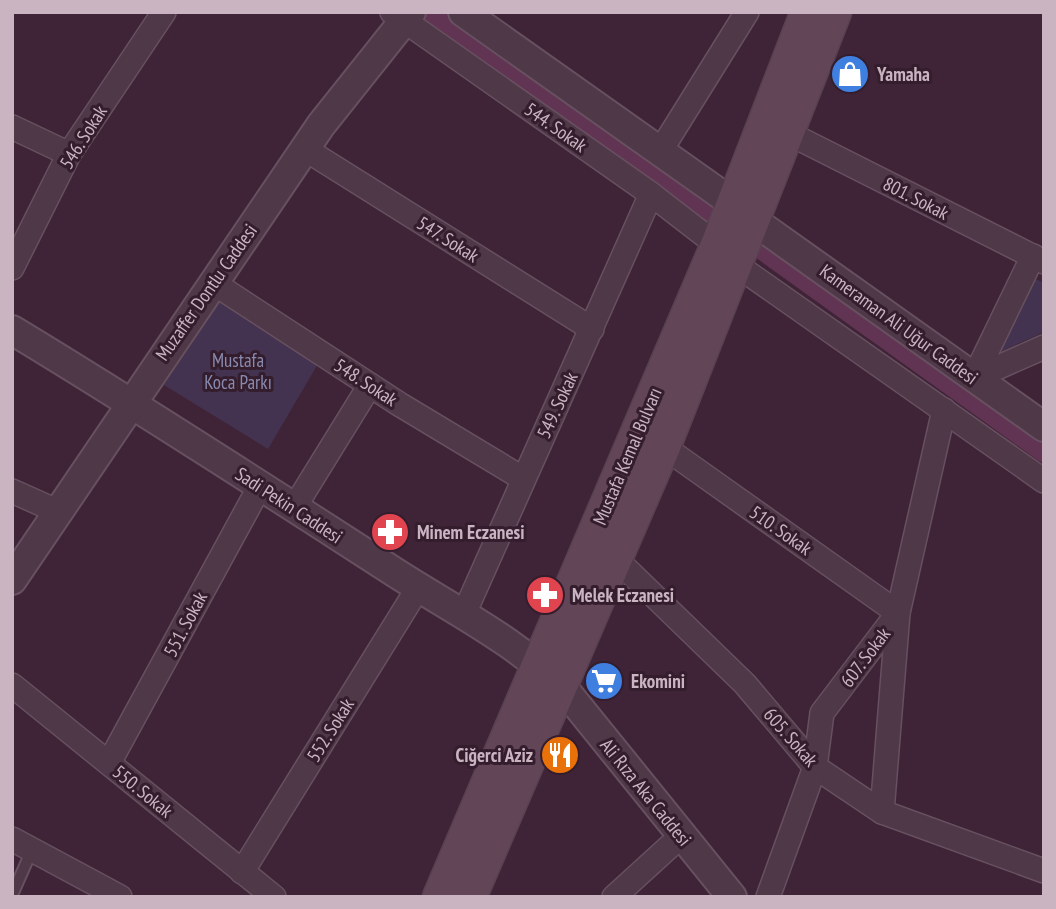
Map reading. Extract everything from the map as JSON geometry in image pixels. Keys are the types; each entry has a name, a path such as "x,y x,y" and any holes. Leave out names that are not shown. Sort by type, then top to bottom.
{"main road":[{"name":"Mustafa Kemal Bulvarı","path":"470,897 664,447 746,218 807,12"},
{"name":"Mustafa Kemal Bulvarı","path":"746,218 788,133 835,12"},
{"name":"Mustafa Kemal Bulvarı","path":"439,897 536,667 731,257"}],"street":[{"name":"546. Sokak","path":"12,268 69,154 164,12"},
{"name":"Kameraman Ali Uğur Caddesi","path":"463,12 661,150 746,218 1044,427"},
{"path":"661,150 747,12"},
{"name":"Muzaffer Dontlu Caddesi","path":"12,580 212,282 403,15"},
{"name":"544. Sokak","path":"403,15 651,194 731,257 1044,481"},
{"path":"12,127 69,154"},
{"name":"801. Sokak","path":"788,133 1038,259"},
{"name":"547. Sokak","path":"305,149 592,329"},
{"name":"549. Sokak","path":"463,616 522,478 592,329 651,194"},
{"path":"974,378 1038,259"},
{"name":"548. Sokak","path":"212,282 370,385 522,478"},
{"name":"Sadi Pekin Caddesi","path":"12,330 131,402 463,616 561,687"},
{"path":"974,378 1044,347"},
{"path":"294,508 370,385"},
{"name":"607. Sokak","path":"768,897 815,767 822,713 898,613 944,410"},
{"name":"510. Sokak","path":"664,447 898,613"},
{"name":"551. Sokak","path":"109,763 260,485"},
{"path":"12,491 59,512"},
{"name":"605. Sokak","path":"616,559 745,684 815,767 882,812 1044,871"},
{"name":"552. Sokak","path":"242,872 418,588"},
{"path":"882,812 898,613"},
{"name":"550. Sokak","path":"12,685 274,897"},
{"name":"Ali Rıza Aka Caddesi","path":"561,687 732,897"},
{"path":"614,897 681,836"},
{"path":"12,839 120,897"}],"lane":[{"path":"12,895 32,850"}],"green space":[{"path":"1031,277 1044,283 1044,332 995,354"},
{"name":"Mustafa Koca Parkı","path":"221,300 319,362 268,449 164,385"}],"waterway":[{"path":"430,12 1044,453"}],"place":[{"name":"Yamaha","path":"850,74"},
{"name":"Minem Eczanesi","path":"390,532"},
{"name":"Melek Eczanesi","path":"545,595"},
{"name":"Ekomini","path":"604,681"},
{"name":"Ciğerci Aziz","path":"560,755"}]}
